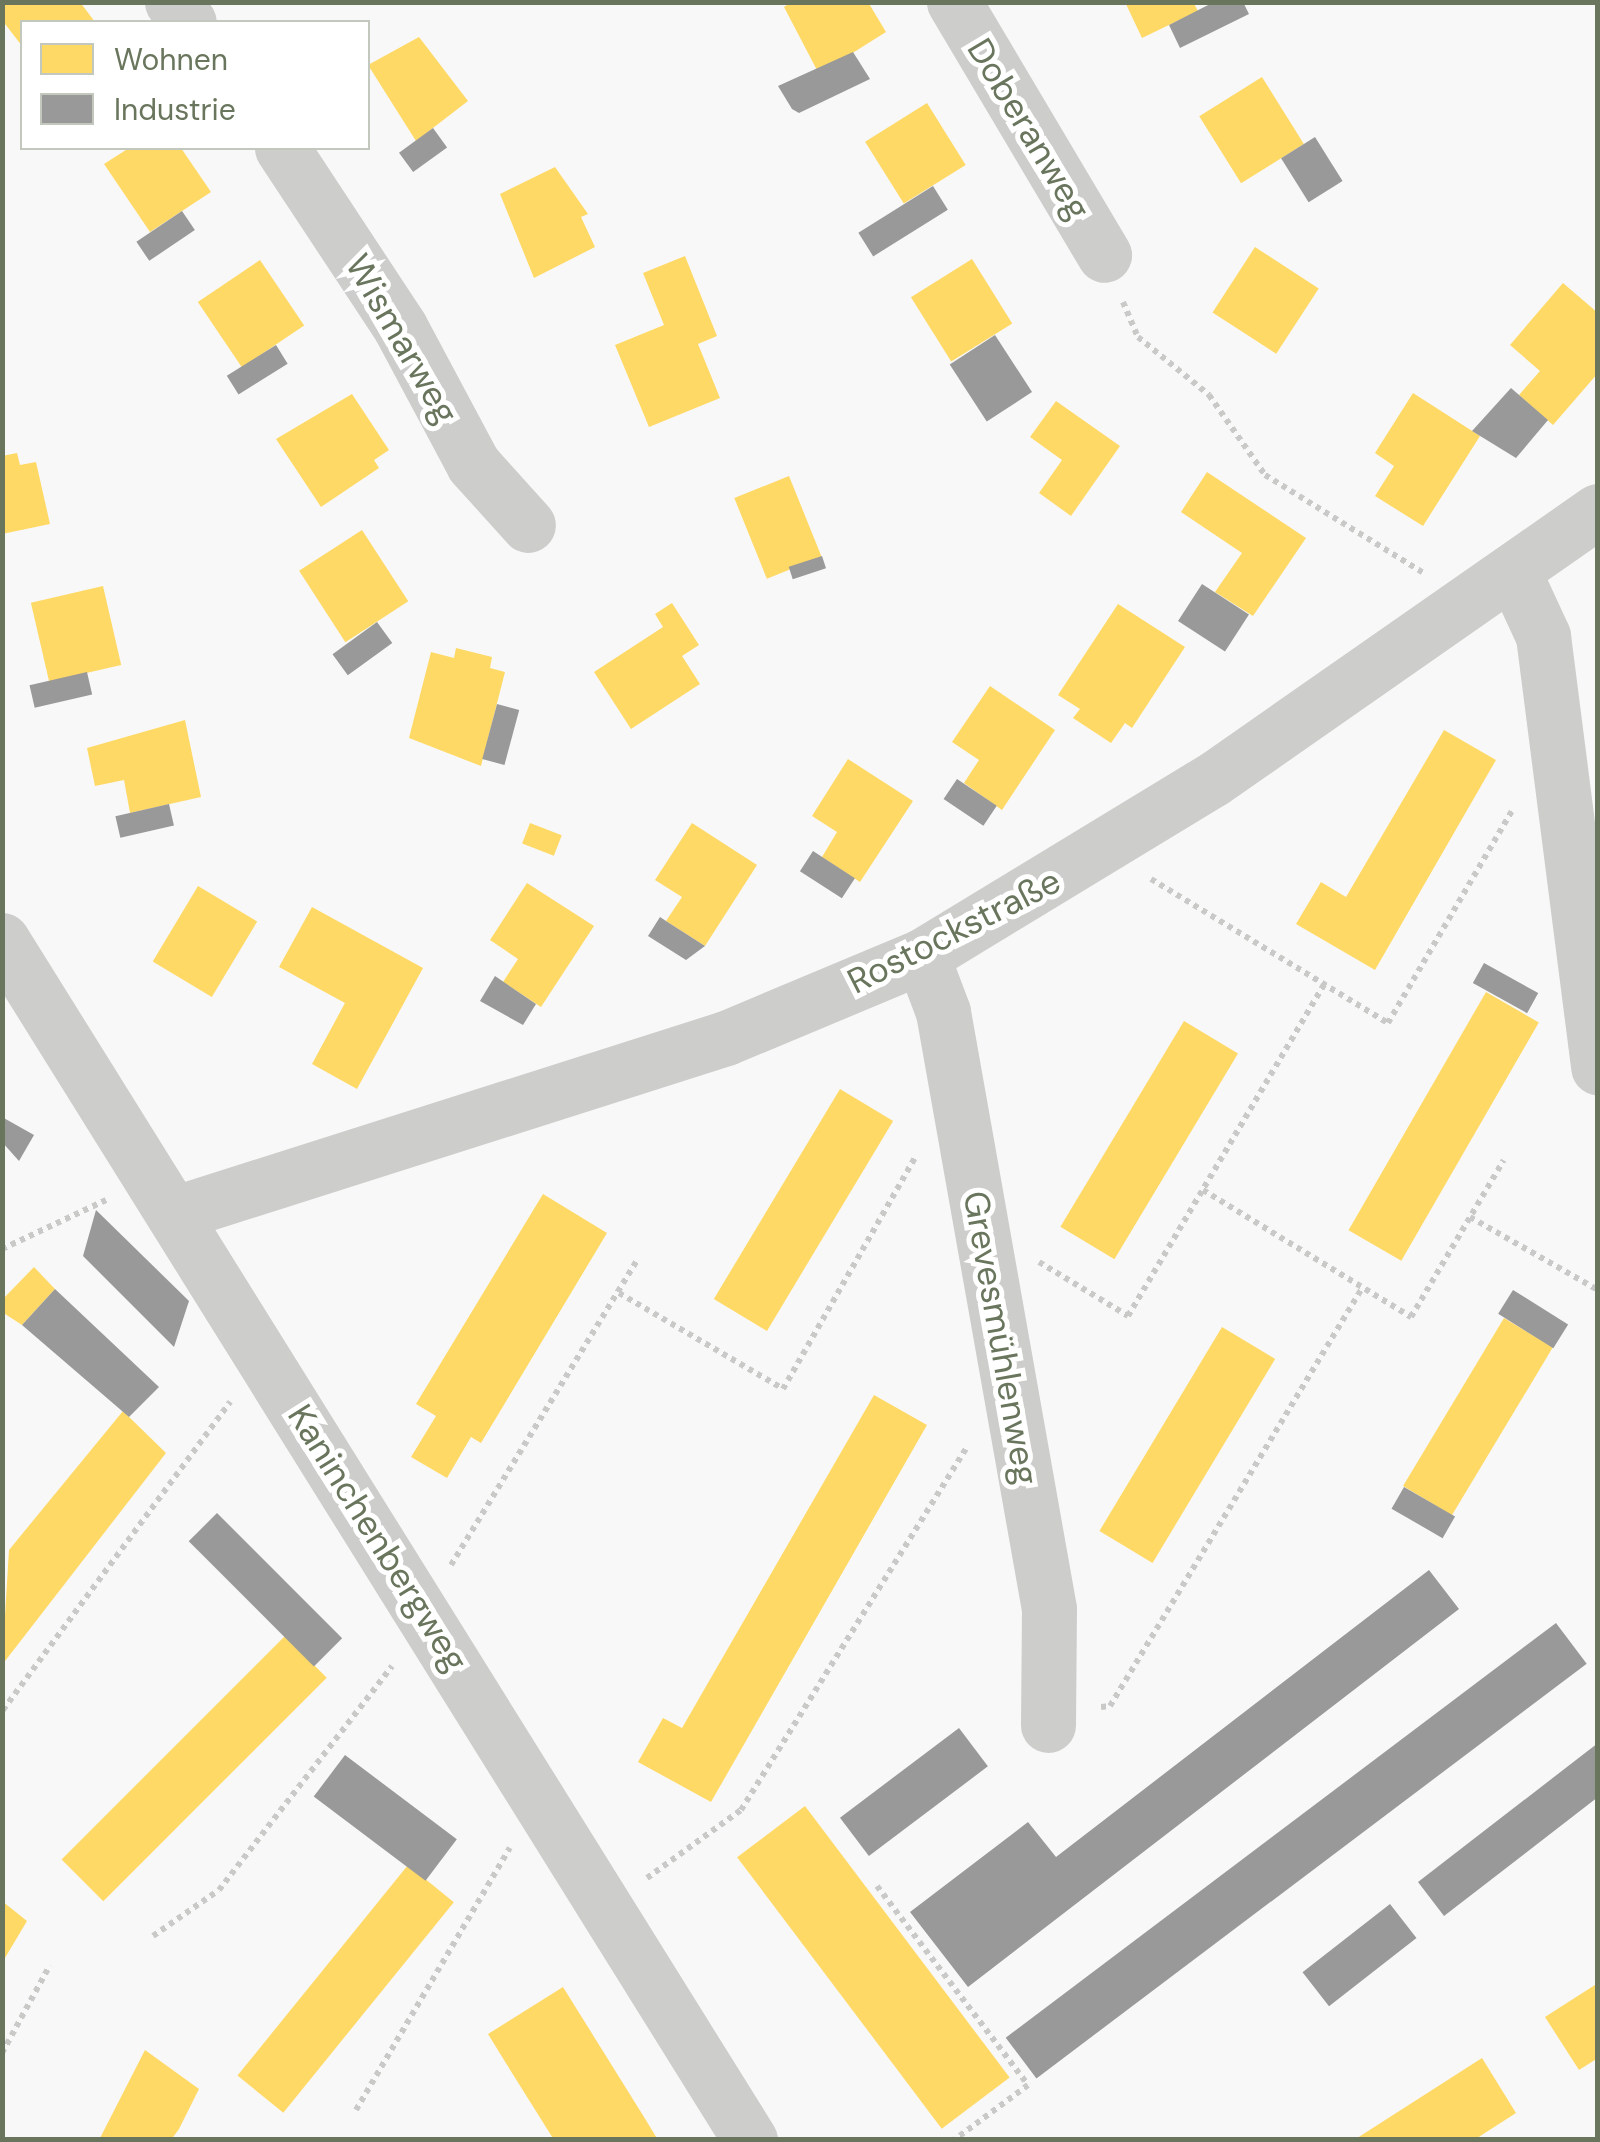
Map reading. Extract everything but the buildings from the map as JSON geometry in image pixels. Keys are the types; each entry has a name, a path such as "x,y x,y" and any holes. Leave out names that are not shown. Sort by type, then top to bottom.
{"street":[{"name":"Doberanweg","path":"954,2 1104,255"},
{"name":"Wismarweg","path":"283,150 400,327 473,464 528,526"},
{"name":"Rostockstraße","path":"164,1196 726,1038 922,956 1103,850 1598,511"},
{"path":"1492,586 1544,636 1598,1068"},
{"name":"Kaninchenbergweg","path":"2,940 270,1363 750,2140"},
{"name":"Grevesmühlenweg","path":"922,956 943,1012 1049,1609 1048,1718"}],"path":[{"path":"1104,255 1138,337 1209,395 1264,474 1492,586"},
{"path":"1103,850 1388,1023 1533,774 1561,775"},
{"path":"987,1256 1019,1250 1128,1316 1324,985"},
{"path":"619,1293 783,1389 924,1142"},
{"path":"1203,1190 1411,1316 1504,1160"},
{"path":"2,1249 164,1196"},
{"path":"1470,1217 1598,1290"},
{"path":"153,1936 219,1890 423,1610 638,1259"},
{"path":"1048,1718 1110,1706 1364,1288"},
{"path":"3,1710 241,1387 270,1363"},
{"path":"605,1908 741,1810 976,1431"},
{"path":"356,2110 518,1835 548,1816"},
{"path":"877,1886 1028,2085 954,2140"},
{"path":"2,2053 50,1966"}]}
